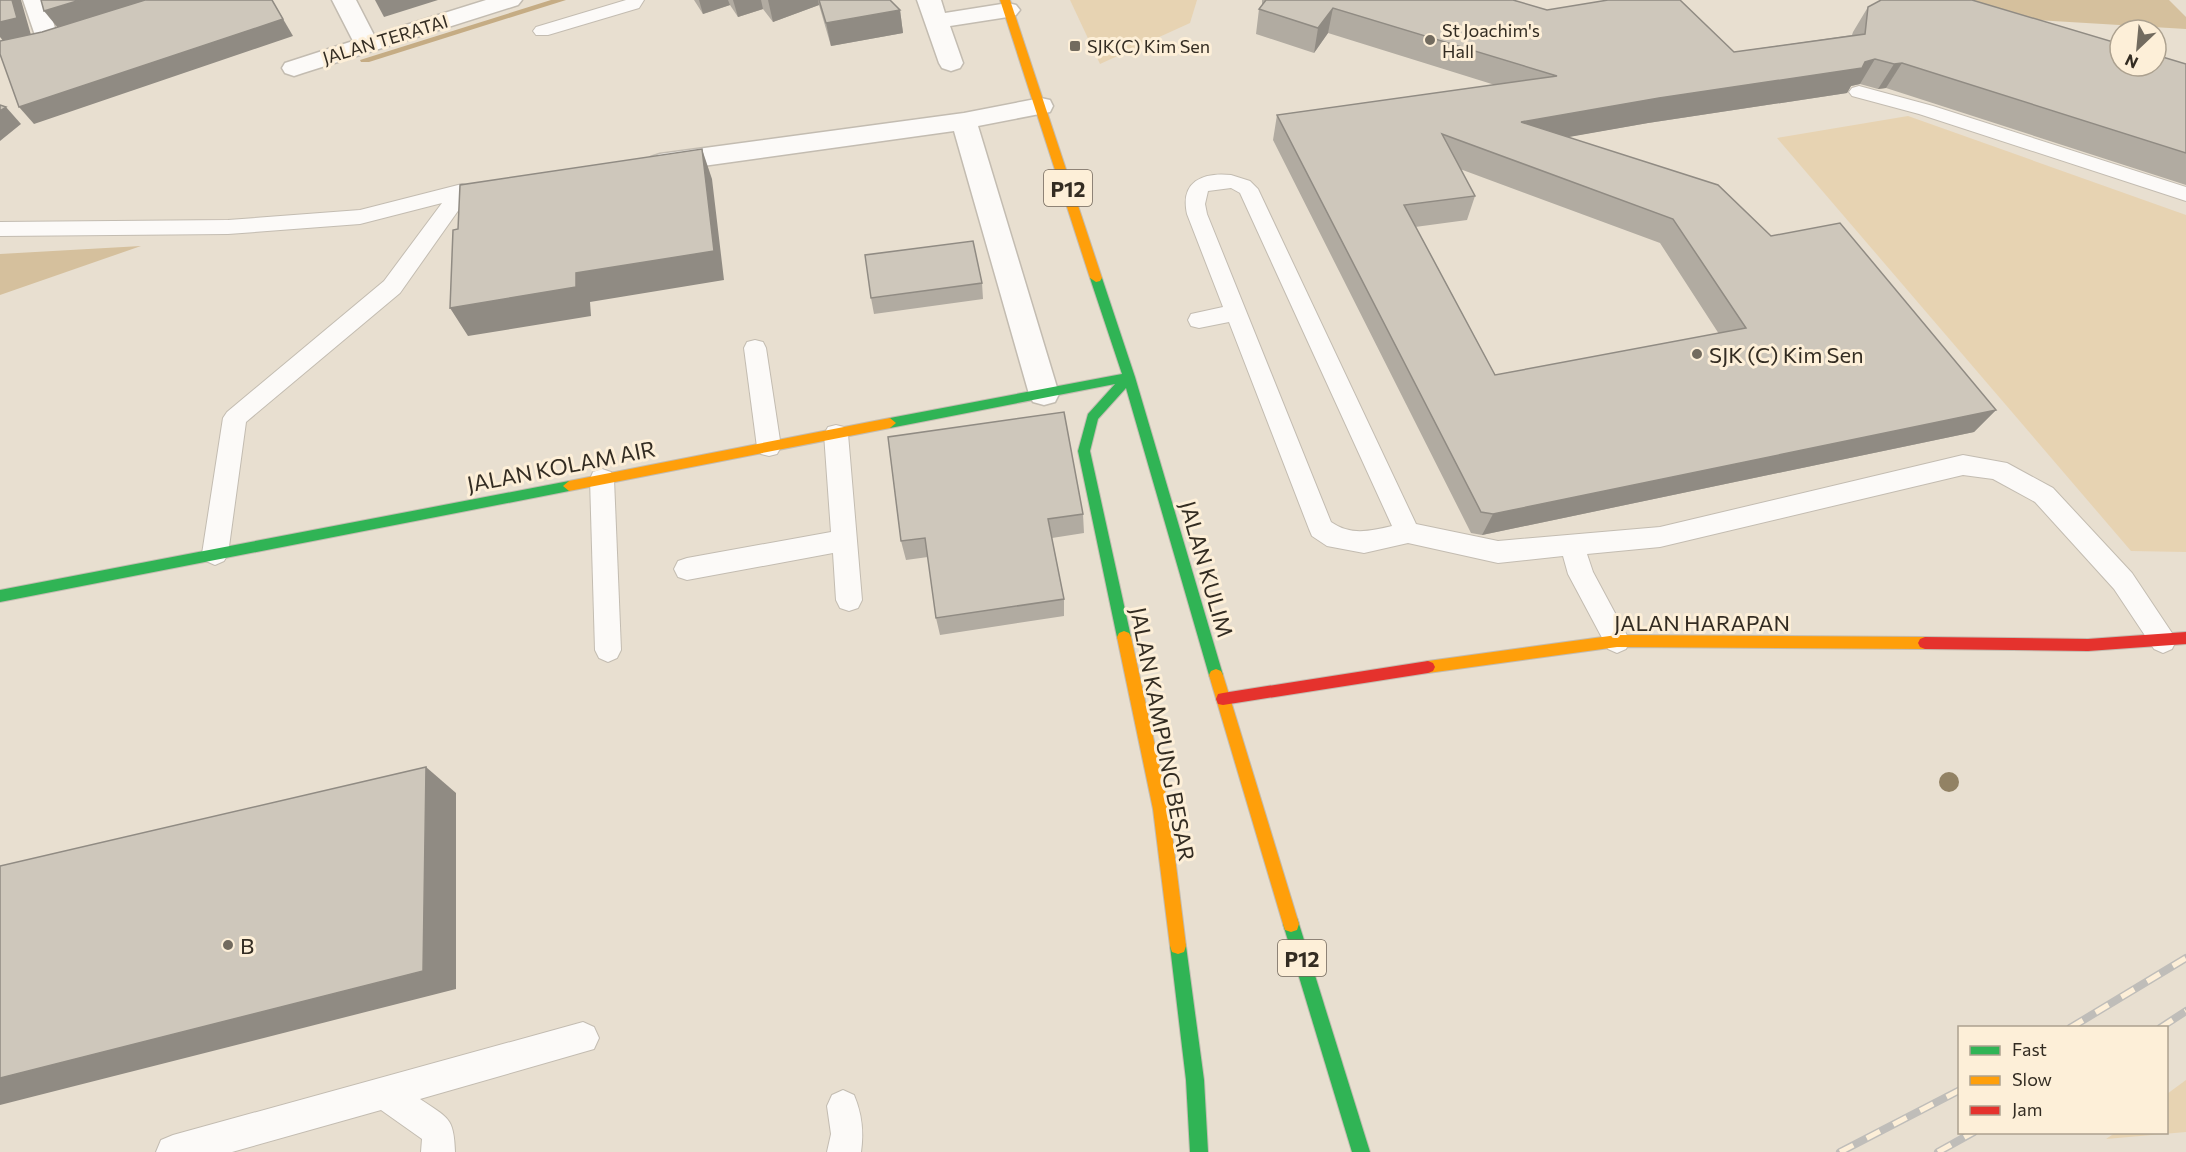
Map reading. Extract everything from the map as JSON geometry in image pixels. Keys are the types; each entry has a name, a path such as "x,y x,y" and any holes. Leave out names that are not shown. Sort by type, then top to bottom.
{"street":[{"path":"36,0 48,41"},
{"path":"344,0 367,45"},
{"name":"JALAN TERATAI","path":"294,68 505,1"},
{"path":"951,63 933,10 1007,5"},
{"name":"JALAN KULIM","path":"1007,5 1130,377 1242,764 1361,1152"},
{"path":"637,166 964,121 1041,105"},
{"path":"964,121 1044,394"},
{"name":"JALAN KOLAM AIR","path":"0,596 1130,377"},
{"name":"JALAN KAMPUNG BESAR","path":"1130,377 1092,417 1084,451 1161,808 1196,1080 1199,1152"},
{"name":"JALAN HARAPAN","path":"1223,699 1393,672 1617,641 2040,644 2175,640"}],"lane":[{"path":"542,31 633,4 635,0"},
{"path":"1859,92 1926,110 2186,194"},
{"path":"1408,534 1248,189 1230,180 1199,187 1195,204 1235,313 1321,529 1336,539 1364,543 1408,534 1498,552 1660,537 1963,465 1998,470 2044,495 2175,640"},
{"path":"0,229 228,227 360,217 474,189 392,287 235,418 215,554"},
{"path":"1199,320 1235,313"},
{"path":"755,348 769,447"},
{"path":"836,434 849,600"},
{"path":"602,479 608,650"},
{"path":"687,569 844,540"},
{"path":"1572,545 1581,574 1617,641"},
{"path":"173,1152 583,1038"},
{"path":"384,1093 438,1131 438,1152"},
{"path":"843,1106 847,1134 844,1152"}],"shaded area":[{"path":"1070,0 1197,0 1190,23 1100,64"},
{"path":"1912,0 2169,0 2186,17 2186,29 2168,28 2168,18 2108,18 2108,24 1986,17"},
{"path":"1908,116 2186,215 2186,552 2131,551 1777,138"},
{"path":"141,246 0,295 0,254"},
{"path":"2186,1080 2186,1132 2168,1134 2168,1093"},
{"path":"2114,1134 2163,1134 2106,1139"}],"building":[{"path":"0,0 12,0 17,18 0,22"},
{"path":"41,0 80,0 44,11"},
{"path":"145,0 272,0 283,19 19,107 0,54 0,41 42,32"},
{"path":"819,0 890,0 900,10 826,23"},
{"path":"1266,0 1513,0 1547,10 1608,0 1680,0 1734,52 1865,34 1868,7 1881,0 1972,0 2108,40 2108,78 2168,78 2168,59 2186,64 2186,153 1902,63 1894,64 1875,59 1865,62 1862,68 1659,98 1521,122 1718,185 1771,236 1840,223 1996,410 1493,514 1481,512 1277,115 1557,76 1333,8 1318,28 1259,9","holes":["1442,134 1673,219 1746,328 1495,375 1404,205 1475,196"]},
{"path":"702,149 714,251 576,273 576,287 450,308 453,230 458,229 460,185"},
{"path":"973,241 982,283 871,298 865,255"},
{"path":"1064,412 1083,514 1048,519 1064,599 936,618 925,538 901,541 888,437"},
{"name":"B","path":"426,767 423,971 0,1078 0,866"}],"waterway":[{"path":"365,60 561,0"}],"railway":[{"path":"2073,1026 2186,958"},
{"path":"2163,1026 2186,1011"},
{"path":"1840,1152 1958,1091"},
{"path":"1938,1152 1970,1134"}],"traffic: fast":[{"path":"1096,278 1129,377 1216,675"},
{"path":"1124,637 1084,451 1092,417 1129,377"},
{"path":"890,423 1129,377"},
{"path":"0,596 569,486"},
{"path":"1291,924 1361,1152"},
{"path":"1178,946 1195,1080 1199,1152"}],"traffic: slow":[{"path":"1005,0 1096,278"},
{"path":"569,486 890,423"},
{"path":"1124,637 1161,809 1178,946"},
{"path":"1428,667 1617,641 1925,643"},
{"path":"1216,675 1291,924"}],"traffic: jam":[{"path":"1925,643 2088,645 2186,638"},
{"path":"1223,699 1428,667"}],"place":[{"name":"St Joachim's Hall","path":"1430,40"},
{"name":"SJK(C) Kim Sen","path":"1075,46"},
{"name":"SJK (C) Kim Sen","path":"1697,354"},
{"name":"B","path":"228,945"}]}
